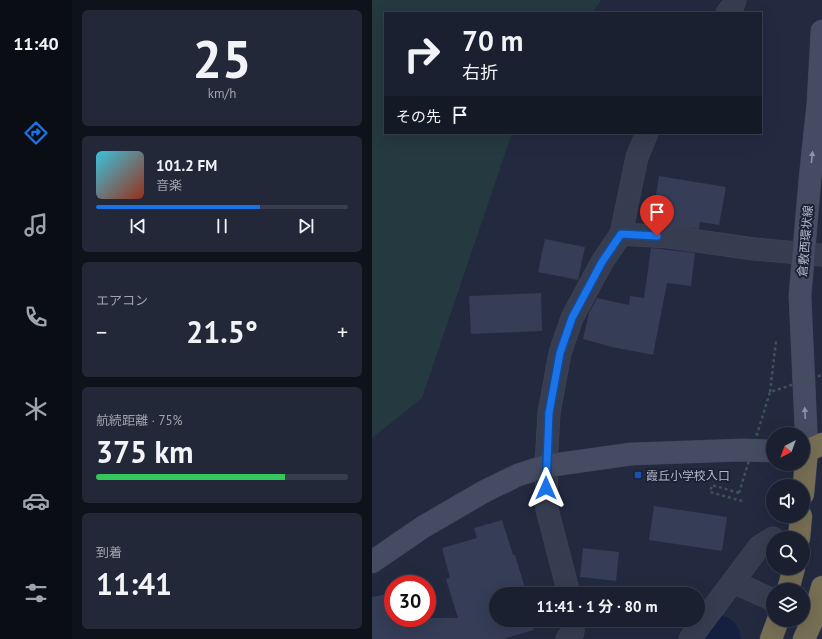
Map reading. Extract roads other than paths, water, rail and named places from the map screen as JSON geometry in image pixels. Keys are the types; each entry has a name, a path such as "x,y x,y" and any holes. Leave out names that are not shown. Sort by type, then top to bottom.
{"highway":[{"path":"807,479 814,451"},
{"path":"810,611 822,587"},
{"path":"771,639 775,627"},
{"path":"804,639 806,627"}],"street":[{"path":"728,12 733,6 735,0"},
{"name":"倉敷西環状線","path":"814,451 800,296 813,254 822,32"},
{"path":"567,587 547,509 546,466 549,413 560,353 572,318 602,262 621,234 637,157 647,134"},
{"path":"621,234 669,237 754,249 813,254"},
{"path":"372,562 423,527 485,491 518,475 546,466 631,454 742,450 766,451"},
{"path":"690,639 759,547 766,542"},
{"path":"733,582 766,597"}],"place":[{"name":"霞丘小学校入口","path":"638,475"}]}
